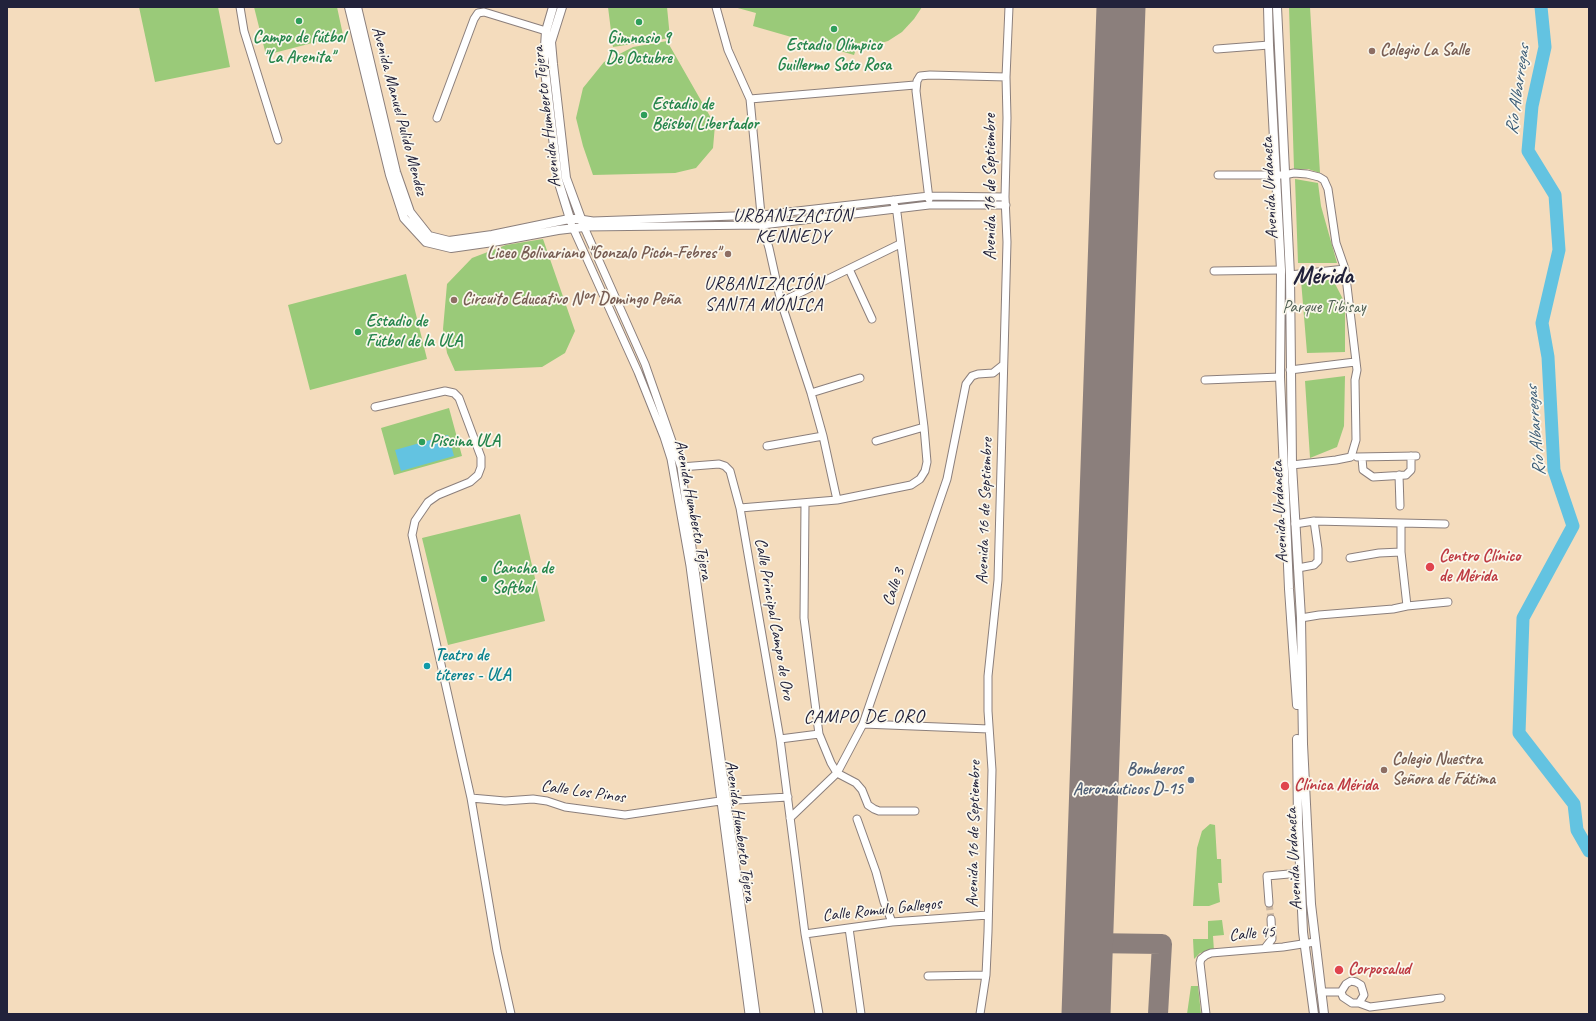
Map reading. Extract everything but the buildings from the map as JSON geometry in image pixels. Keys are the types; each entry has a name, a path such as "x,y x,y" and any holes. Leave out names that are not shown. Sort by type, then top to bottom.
{"street":[{"path":"240,7 244,31 278,140"},
{"path":"349,7 390,175 404,218 426,242 451,248 584,227 762,225 929,205 1006,205"},
{"name":"Avenida Manuel Pulido Mendez","path":"357,7 396,172 410,212 429,236 449,241 492,235 569,219 593,221 762,215 930,196 1005,197"},
{"name":"Avenida Humberto Tejera","path":"553,7 546,31 544,62 558,180 569,219 638,372 664,437 671,459 690,566 756,1014"},
{"name":"Avenida Humberto Tejera","path":"562,7 551,42 566,178 580,219 645,364 681,467 724,801 749,1014"},
{"path":"716,7 728,50 750,100 762,225 769,248 781,302 811,393 823,436 837,500"},
{"name":"Avenida 16 de Septiembre","path":"980,1014 986,975 992,770 989,729 988,676 998,580 1007,242 1005,197 1007,118 1006,77 1010,7"},
{"name":"Avenida Urdaneta","path":"1268,7 1269,46 1290,275 1292,465 1301,618 1303,744 1310,904 1324,1014"},
{"name":"Avenida Urdaneta","path":"1277,7 1281,270 1280,378 1289,589 1297,698 1300,873 1304,943 1314,1014"},
{"path":"437,118 474,19 478,13 484,12 546,31"},
{"path":"1217,49 1269,46"},
{"path":"929,205 930,196 915,85 920,76 1006,77"},
{"path":"750,100 915,85"},
{"path":"1218,175 1280,175 1294,173 1319,176 1324,180 1328,189 1336,243 1345,269 1357,370 1355,380 1356,440 1351,457"},
{"path":"740,508 805,504 837,500 911,485 920,479 925,471 927,462 924,427 894,200"},
{"path":"781,302 900,244"},
{"path":"849,269 872,318"},
{"path":"1290,275 1345,269"},
{"path":"1214,271 1281,270"},
{"path":"1290,370 1355,362"},
{"name":"Calle 3","path":"790,818 837,773 863,724 947,479 966,384 972,376 993,373 1003,365"},
{"path":"811,393 860,378"},
{"path":"1205,380 1280,378"},
{"path":"375,407 445,391 454,392 459,398 481,457 482,467 478,475 470,482 438,495 428,502 415,521 412,535 471,798 497,951 511,1014"},
{"path":"876,441 924,427"},
{"path":"767,446 823,436"},
{"path":"1292,465 1351,457 1414,456 1409,473 1373,476 1369,475 1363,470 1362,458"},
{"name":"Calle Principal Campo de Oro","path":"681,467 719,464 725,466 730,471 740,508 780,739 805,934 820,1013"},
{"path":"1399,475 1400,506"},
{"path":"805,504 804,618 819,734 831,763 837,773 856,783 862,790 868,805 879,811 915,811"},
{"path":"1298,568 1314,565 1318,561 1314,521"},
{"path":"1295,524 1314,521 1445,524"},
{"path":"1401,523 1407,606"},
{"path":"1350,558 1379,553 1402,552"},
{"path":"1301,618 1448,602"},
{"path":"863,724 989,729"},
{"path":"780,739 819,734"},
{"name":"Calle Los Pinos","path":"471,798 505,801 533,799 547,801 565,807 625,815 724,801 788,797"},
{"path":"857,819 892,922"},
{"path":"1269,903 1267,876 1300,873"},
{"name":"Calle Romulo Gallegos","path":"805,934 892,922 988,915"},
{"path":"1265,948 1272,940 1271,919"},
{"path":"849,928 861,1014"},
{"name":"Calle 45","path":"1206,1014 1200,963 1203,957 1211,953 1283,947 1315,942"},
{"path":"928,976 986,975"},
{"path":"1341,992 1346,984 1351,982 1356,982 1361,985 1363,990 1363,998 1359,1003"},
{"path":"1321,992 1341,992"},
{"path":"1341,992 1343,997 1352,1003 1370,1006 1441,998"}],"green space":[{"path":"139,7 218,7 230,67 155,82"},
{"name":"Campo de fútbol \"La Arenita\"","path":"254,7 337,7 343,35 266,55"},
{"name":"Gimnasio 9 De Octubre","path":"608,7 667,7 670,38 613,47"},
{"name":"Estadio Olímpico Guillermo Soto Rosa","path":"734,7 922,7 914,19 902,32 888,41 874,45 858,43 854,55 753,26 756,13"},
{"path":"1289,7 1310,7 1320,173 1308,169 1294,169"},
{"path":"667,41 715,125 713,148 696,168 675,173 593,175 583,146 576,118 583,88 604,62 633,47"},
{"name":"Parque Tibisay","path":"1295,179 1318,183 1321,206 1337,263 1298,263"},
{"path":"543,239 575,331 565,353 542,367 455,371 447,353 443,329 447,284 472,258 506,245"},
{"name":"Estadio de Fútbol de la ULA","path":"406,274 427,359 310,390 288,305"},
{"name":"Parque Tibisay","path":"1301,280 1333,280 1345,303 1345,352 1307,353"},
{"path":"1345,376 1344,426 1337,447 1310,458 1305,381"},
{"name":"Piscina ULA","path":"449,408 462,456 394,475 381,428"},
{"name":"Cancha de Softbol","path":"520,514 545,621 448,645 422,538"},
{"path":"1210,824 1215,825 1217,859 1221,859 1222,883 1218,883 1220,902 1209,906 1193,906 1197,848 1202,831"},
{"path":"1222,920 1224,935 1213,936 1214,951 1200,953 1194,959 1193,939 1208,939 1208,921"},
{"path":"1191,986 1198,986 1201,1014 1187,1014"}],"water":[{"path":"448,435 454,456 401,471 395,450"}],"waterway":[{"name":"Río Albarregas","path":"1541,7 1545,47 1532,106 1528,151 1555,195 1559,250 1542,323 1548,357 1554,470 1573,526 1523,618 1519,733 1574,804 1577,830 1589,851"}],"taxiway":[{"path":"1089,943 1162,944 1158,1014"}],"runway":[{"path":"1086,1014 1121,7"}],"tunnel":[{"path":"1269,903 1271,919"}],"place":[{"name":"Campo de fútbol \"La Arenita\"","path":"299,21"},
{"name":"Gimnasio 9 De Octubre","path":"639,22"},
{"name":"Estadio Olímpico Guillermo Soto Rosa","path":"834,29"},
{"name":"Colegio La Salle","path":"1372,51"},
{"name":"Estadio de Béisbol Libertador","path":"644,115"},
{"name":"Liceo Bolivariano \"Gonzalo Picón-Febres\"","path":"728,254"},
{"name":"Circuito Educativo Nº1 Domingo Peña","path":"454,300"},
{"name":"Estadio de Fútbol de la ULA","path":"358,332"},
{"name":"Piscina ULA","path":"422,442"},
{"name":"Centro Clínico de Mérida","path":"1430,567"},
{"name":"Cancha de Softbol","path":"484,579"},
{"name":"Teatro de títeres - ULA","path":"427,666"},
{"name":"Colegio Nuestra Señora de Fátima","path":"1384,770"},
{"name":"Bomberos Aeronáuticos D-15","path":"1191,780"},
{"name":"Clínica Mérida","path":"1285,786"},
{"name":"Corposalud","path":"1339,970"}],"district":[{"name":"URBANIZACIÓN KENNEDY","path":"793,226"},
{"name":"Mérida","path":"1323,276"},
{"name":"URBANIZACIÓN SANTA MÓNICA","path":"764,294"},
{"name":"CAMPO DE ORO","path":"864,717"}]}
